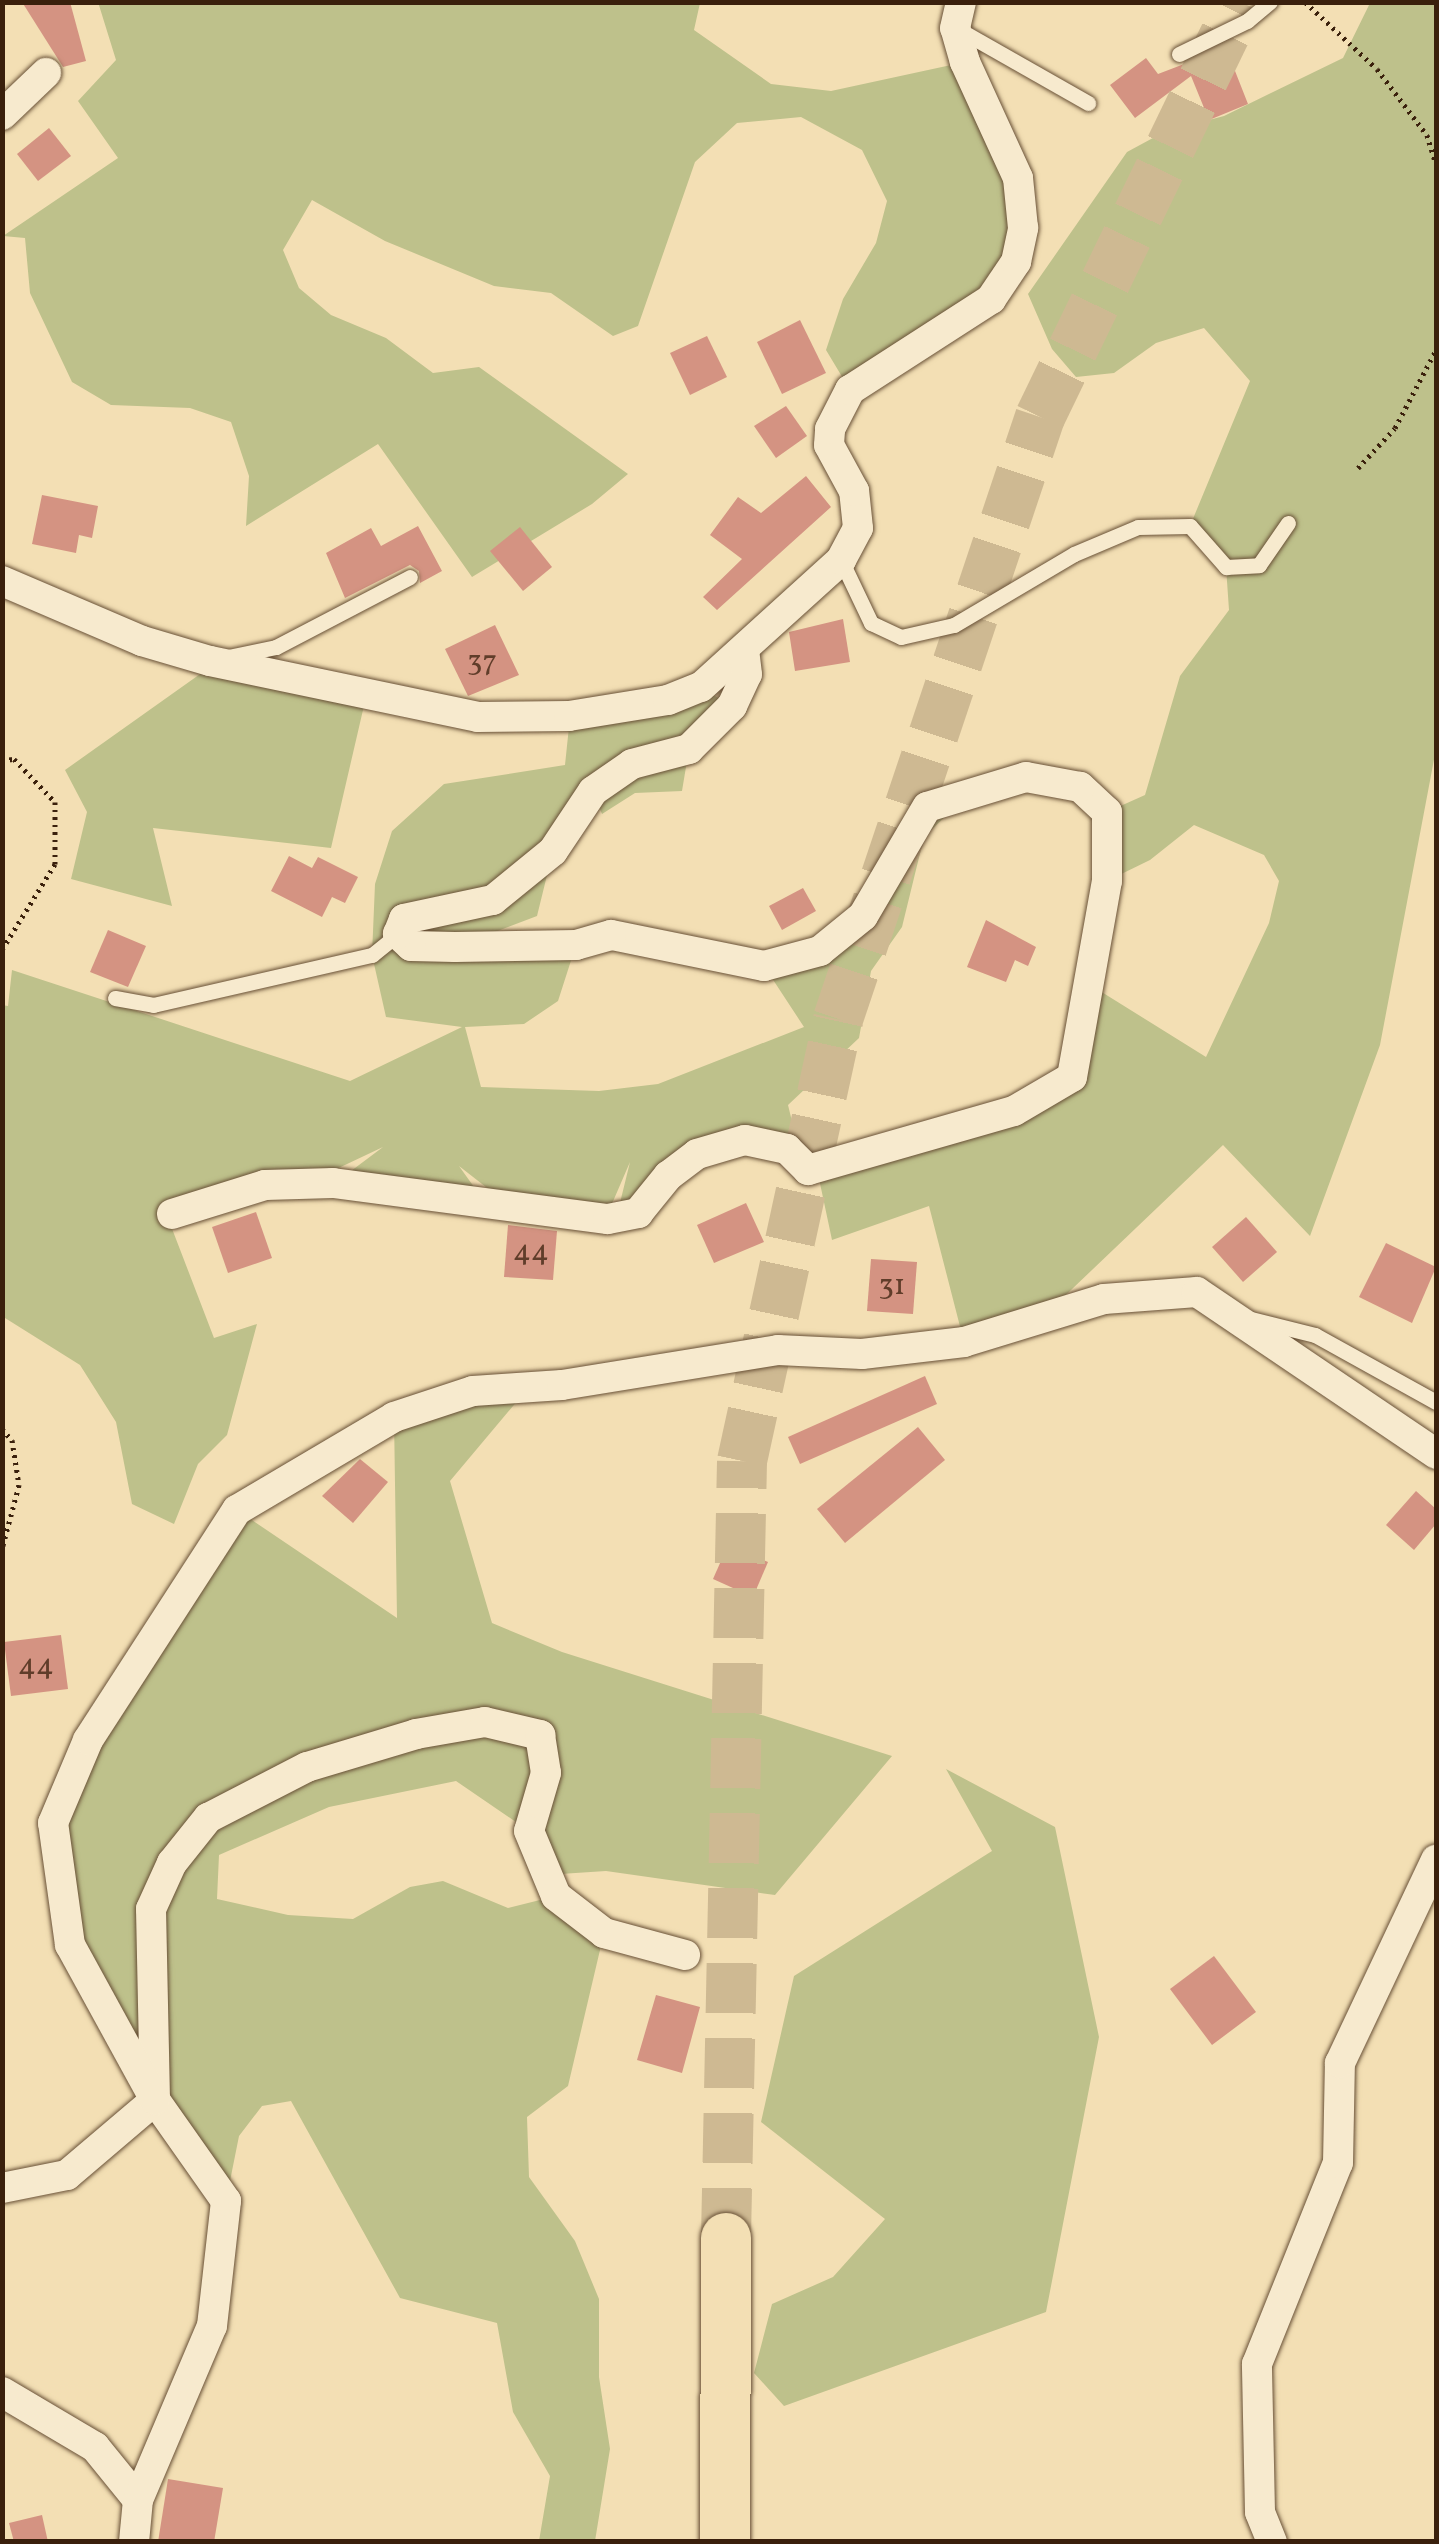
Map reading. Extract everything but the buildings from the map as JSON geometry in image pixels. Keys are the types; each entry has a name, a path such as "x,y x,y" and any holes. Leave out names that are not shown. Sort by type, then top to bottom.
{"highway":[{"path":"724,2542 726,2238"}],"street":[{"path":"2,581 142,642 210,661 478,717 569,716 668,700 701,686 842,560 858,528 854,491 829,445 836,411 850,390 991,298 1016,262 1023,228 1018,178 958,15"},
{"path":"2,115 46,73"},
{"path":"172,1214 265,1186 333,1182 608,1218 638,1213 668,1176 697,1154 745,1140 787,1149 808,1170 1014,1111 1072,1076 1107,882 1106,812 1080,788 1026,777 976,787 927,807 863,916 820,951 764,966 612,935 576,945 454,947 410,946 398,934 404,919 493,900 553,851 592,791 632,764 689,749 732,706 748,674 744,651"},
{"path":"134,2542 138,2500 212,2326 226,2201 155,2100 70,1945 53,1823 88,1740 237,1510 394,1418 474,1391 562,1385 778,1350 862,1354 964,1342 1104,1299 1197,1292 1436,1454"},
{"path":"155,2100 151,1908 172,1864 208,1818 307,1766 416,1734 485,1722 540,1735 546,1773 529,1830 556,1896 604,1933 685,1955"},
{"path":"1272,2542 1260,2512 1258,2364 1338,2162 1340,2063 1436,1860"},
{"path":"2,2188 67,2175 155,2100"},
{"path":"2,2392 95,2448 138,2500"}],"lane":[{"path":"1178,54 1247,22 1270,2"},
{"path":"958,15 1088,102"},
{"path":"842,560 872,623 901,638 954,625 1074,554 1138,527 1190,526 1226,567 1259,565 1288,524"},
{"path":"210,661 276,647 410,577"},
{"path":"115,998 153,1005 372,954 398,934"},
{"path":"1233,1315 1315,1335 1436,1402"}],"path":[{"path":"1304,2 1377,69 1428,135 1436,164"},
{"path":"1358,468 1395,428 1436,350"},
{"path":"2,760 14,759 55,802 56,864 3,948"},
{"path":"2,1430 12,1440 18,1485 2,1550"}],"green space":[{"path":"98,2 700,3 694,30 771,84 831,91 965,62 999,133 1016,262 850,390 826,350 843,299 876,243 887,201 862,150 801,117 737,123 695,162 638,326 613,336 551,293 494,286 385,241 312,200 283,250 299,288 331,315 386,338 433,373 479,367 628,474 592,504 472,577 378,444 246,526 249,476 231,422 190,408 111,405 72,382 30,293 25,238 3,236 118,158 78,101 116,60"},
{"path":"1370,3 1436,3 1436,749 1380,1045 1310,1236 1223,1145 1049,1311 964,1342 929,1206 832,1240 818,1174 1072,1077 1092,986 1206,1057 1269,923 1279,881 1264,855 1194,825 1150,860 1107,881 1107,812 1145,795 1180,676 1229,610 1226,567 1190,526 1250,381 1204,328 1156,343 1114,373 1076,377 1052,349 1028,294 1127,152 1164,132 1224,116 1343,58"},
{"path":"210,667 366,697 331,848 153,828 172,906 71,879 87,812 65,770"},
{"path":"701,688 732,706 689,749 682,791 635,793 602,814 593,792 553,851 537,916 458,946 576,945 558,1001 524,1024 465,1027 481,1087 599,1091 658,1084 804,1027 764,966 820,951 927,807 976,787 924,837 902,927 871,971 859,1038 788,1105 799,1150 746,1137 618,1211 630,1162 608,1213 500,1198 459,1166 479,1194 343,1177 383,1147 328,1173 166,1213 214,1338 257,1324 227,1435 198,1464 174,1524 132,1504 116,1422 80,1365 5,1318 2,1005 8,1006 12,970 350,1081 462,1027 386,1017 372,955 375,884 392,831 444,784 565,765 570,717"},
{"path":"529,1387 450,1481 492,1623 562,1652 892,1756 775,1895 606,1871 545,1875 529,1831 456,1781 329,1807 219,1855 217,1899 288,1915 353,1919 410,1887 443,1881 508,1908 556,1896 604,1933 568,2086 527,2117 529,2177 575,2241 599,2299 599,2377 610,2449 595,2541 539,2541 550,2476 513,2412 497,2323 400,2298 291,2101 262,2106 239,2136 226,2201 70,1945 53,1823 237,1510 397,1618 394,1417"},
{"path":"946,1769 1055,1827 1099,2037 1046,2312 784,2406 754,2373 772,2304 833,2277 885,2219 761,2122 794,1976 992,1851"}],"tunnel":[{"path":"726,2238 742,1461 838,1019 1040,417 1241,2"}]}
